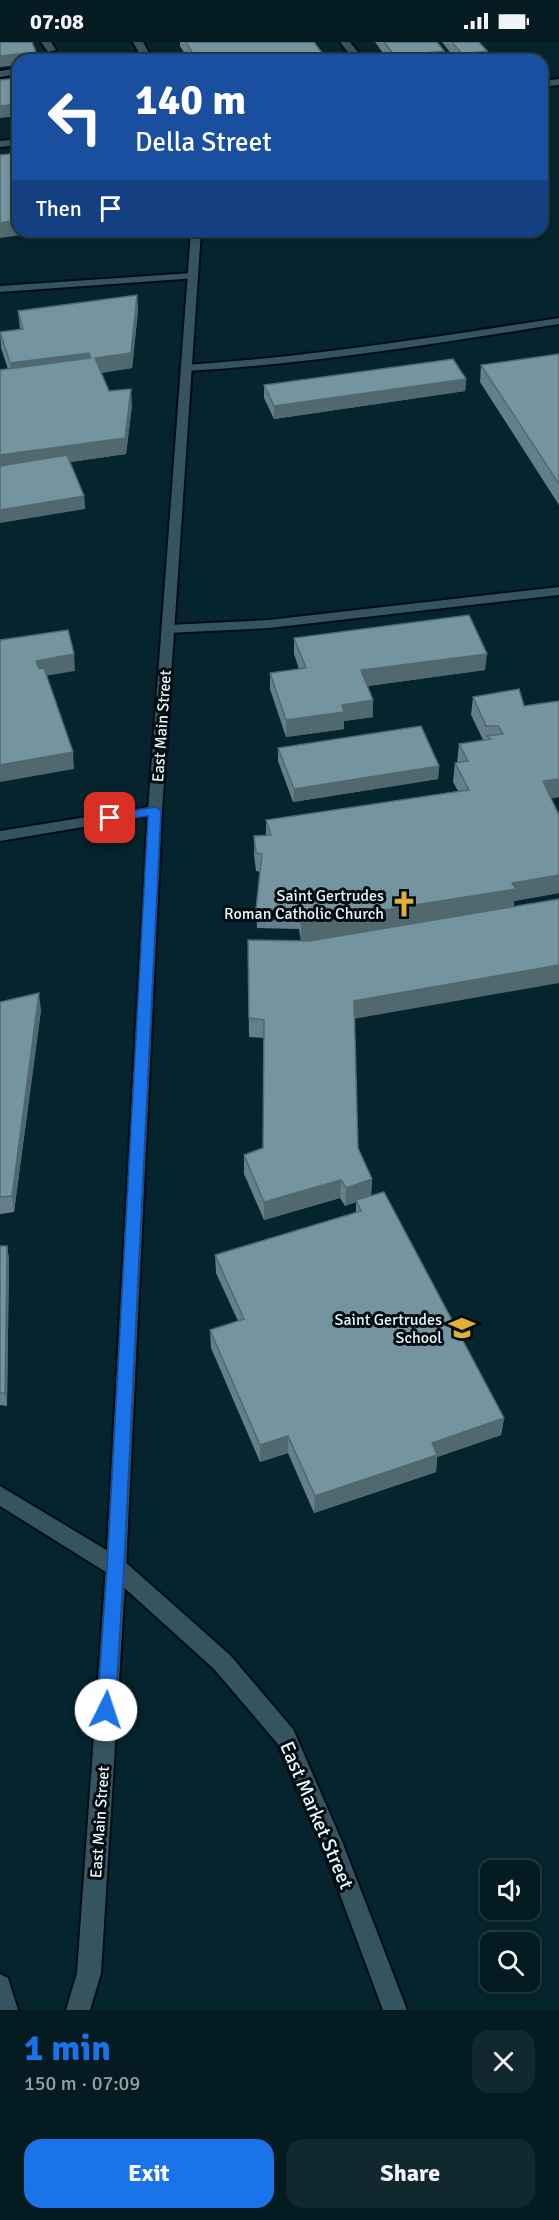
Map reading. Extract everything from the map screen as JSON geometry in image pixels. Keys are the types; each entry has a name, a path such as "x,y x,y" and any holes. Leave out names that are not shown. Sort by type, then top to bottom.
{"main road":[{"path":"345,42 354,54"},
{"name":"East Main Street","path":"78,2010 89,1973 116,1567 155,811 196,237"},
{"path":"0,289 193,276"},
{"path":"186,368 263,364 314,358 559,321"},
{"path":"168,629 269,624 559,591"},
{"path":"0,836 155,811"},
{"name":"East Market Street","path":"0,1495 116,1567 222,1662 285,1736 332,1844 395,2010"},
{"path":"0,1986 6,2010"}],"building":[{"path":"0,42 32,42 36,52 12,54 0,56"},
{"path":"186,42 314,42 323,54 193,54"},
{"path":"384,42 437,42 444,51 415,54 393,54"},
{"path":"452,42 479,42 487,51 462,54"},
{"path":"12,79 12,105 0,106 0,80"},
{"path":"12,154 12,221 0,223 0,155"},
{"path":"137,295 131,353 95,358 109,391 131,389 125,438 0,455 0,370 91,358 89,353 10,363 0,332 23,329 18,311"},
{"path":"559,354 559,484 481,365"},
{"path":"453,359 466,379 274,406 264,385"},
{"path":"67,455 84,496 0,510 0,466"},
{"path":"469,615 487,654 361,670 373,700 342,705 344,712 286,720 270,673 306,668 294,638"},
{"path":"68,630 74,654 36,661 39,669 44,668 73,752 0,765 0,640"},
{"path":"519,689 524,706 559,701 559,779 543,781 559,815 559,875 512,883 516,889 301,923 299,911 256,909 262,854 256,853 254,836 271,835 266,820 469,790 455,763 468,761 459,744 491,739 487,736 503,734 498,726 486,726 473,697"},
{"path":"421,726 439,766 294,789 278,748"},
{"path":"559,899 559,965 354,1001 358,1148 372,1179 346,1188 341,1180 264,1202 244,1155 263,1148 264,1020 249,1018 248,940 309,941"},
{"path":"39,993 12,1196 0,1197 0,1002"},
{"path":"384,1192 504,1418 432,1443 437,1455 315,1496 288,1436 260,1445 210,1330 244,1319 215,1255 361,1211 356,1200"},
{"path":"0,1246 7,1246 5,1393 0,1393"}],"place":[{"name":"Saint Gertrudes Roman Catholic Church","path":"404,904"},
{"name":"Saint Gertrudes School","path":"462,1328"}],"route":[{"path":"106,1710 116,1567 155,811 110,818"}]}
